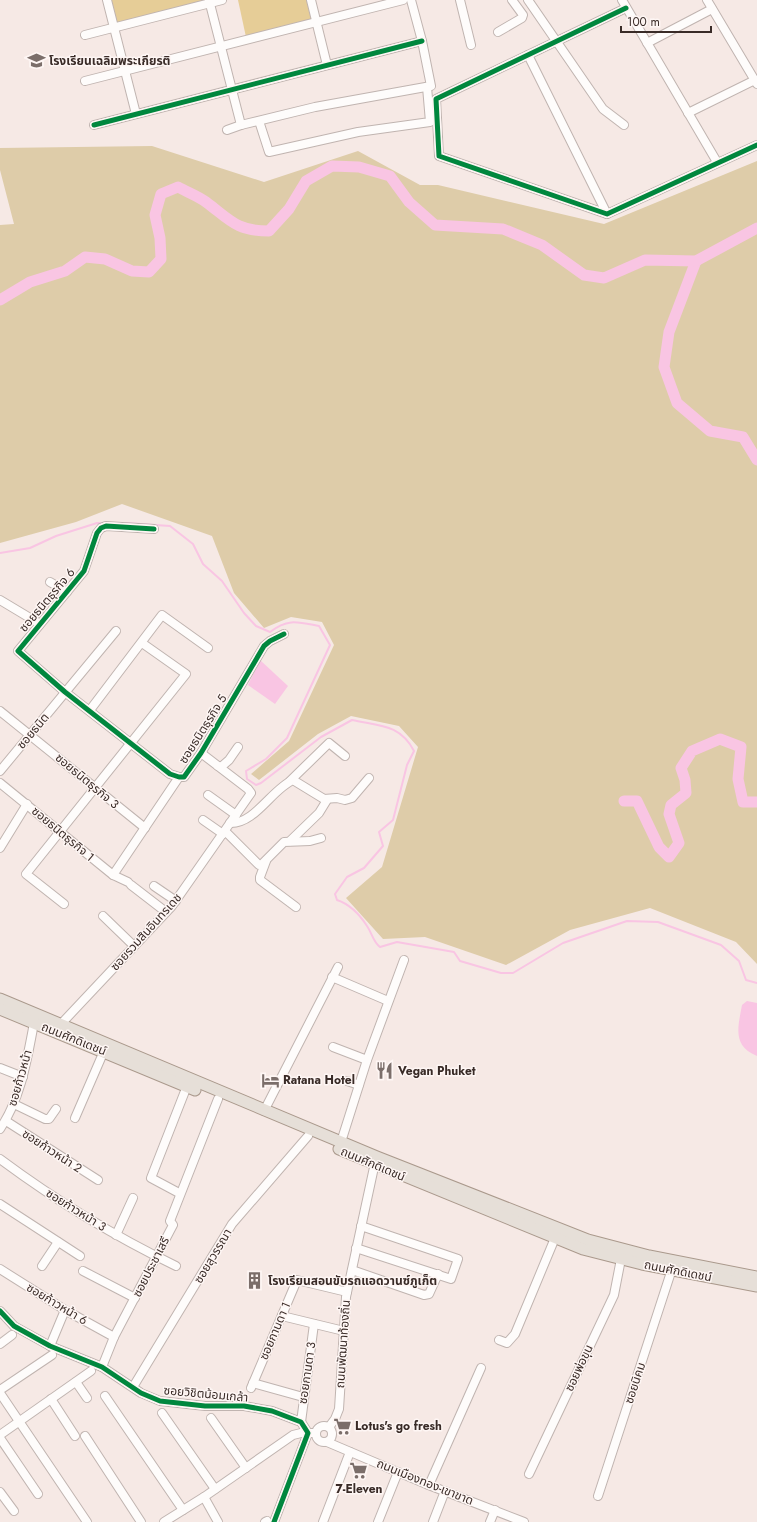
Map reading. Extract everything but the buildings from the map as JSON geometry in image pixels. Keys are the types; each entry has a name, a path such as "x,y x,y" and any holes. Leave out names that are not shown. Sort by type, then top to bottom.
{"main road":[{"name":"ถนนศักดิเดชน์","path":"0,999 264,1111 308,1136 588,1240 649,1256 757,1277"},
{"name":"ถนนศักดิเดชน์","path":"0,1009 218,1099 341,1142 375,1161 584,1249 621,1259 757,1286"}],"street":[{"path":"107,0 136,114"},
{"path":"85,35 209,2 222,0"},
{"path":"311,0 327,65"},
{"path":"85,81 403,0"},
{"path":"227,130 240,125 315,107 431,86 422,41 411,0"},
{"path":"460,0 471,45"},
{"path":"498,32 522,18 522,15 512,0"},
{"path":"528,0 603,109 624,125"},
{"path":"688,113 756,82 707,0"},
{"path":"209,2 240,125"},
{"path":"717,162 624,4 557,42 436,99 439,156 607,214 717,162 757,145"},
{"path":"647,43 712,9"},
{"path":"94,125 422,41"},
{"path":"528,55 607,214"},
{"path":"259,121 269,152 358,132 430,122 427,87"},
{"name":"ซอยธนิตธุรกิจ 6","path":"66,692 18,651 84,571 97,533 101,528 106,526 154,530"},
{"path":"50,582 67,592"},
{"path":"0,600 40,624"},
{"path":"90,710 162,615 208,648"},
{"name":"ซอยธนิต","path":"0,771 116,631"},
{"name":"ซอยธนิตธุรกิจ 5","path":"66,692 170,774 184,777 201,753 264,646 270,641 284,634"},
{"path":"64,904 26,874 186,674 142,643"},
{"name":"ซอยธนิตธุรกิจ 3","path":"0,711 145,828"},
{"path":"230,823 235,823 245,819 260,809 279,788 290,781 329,743 345,756"},
{"path":"201,753 218,766 222,767 228,762 238,747"},
{"name":"ซอยรวมสินอินทรเดช","path":"61,1024 176,901 250,793 248,789 218,766"},
{"path":"113,875 179,777"},
{"path":"290,781 296,781 327,800 337,798 346,800 352,798 369,778"},
{"name":"ซอยธนิตธุรกิจ 1","path":"0,783 113,875 130,884 166,912"},
{"path":"208,795 236,815"},
{"path":"290,841 319,813 327,800"},
{"path":"0,848 27,804"},
{"path":"204,820 224,832 257,864 261,865 284,842 310,841 321,838"},
{"path":"266,860 260,880 296,907"},
{"path":"154,886 176,901"},
{"path":"103,916 134,946"},
{"path":"341,1142 367,1060 404,960"},
{"path":"264,1111 338,967"},
{"path":"332,978 388,1001"},
{"name":"ซอยก้าวหน้า","path":"0,1130 14,1104 24,1076 34,1023"},
{"path":"333,1047 367,1060"},
{"path":"75,1118 104,1052"},
{"path":"0,1068 24,1076"},
{"path":"347,1080 359,1085"},
{"path":"179,1194 151,1178 187,1086"},
{"name":"ซอยประชาเสรี","path":"102,1367 114,1337 173,1225 170,1221 179,1194 218,1099"},
{"path":"14,1104 45,1119 49,1119 56,1110"},
{"name":"ซอยก้าวหน้า 2","path":"6,1121 98,1180"},
{"name":"ซอยสุวรรณา","path":"133,1387 232,1224 308,1136"},
{"name":"ซอยก้าวหน้า 3","path":"0,1159 36,1186 116,1235 176,1266"},
{"name":"ถนนพัฒนาท้องถิ่น","path":"329,1427 335,1419 339,1409 347,1292 375,1161"},
{"path":"116,1235 133,1198"},
{"path":"0,1204 80,1256"},
{"path":"356,1248 451,1279 458,1259 361,1226"},
{"path":"499,1340 507,1343 515,1334 555,1238"},
{"path":"42,1266 58,1242"},
{"name":"ซอยพ่อขุน","path":"529,1474 614,1295 621,1259"},
{"name":"ซอยนิคม","path":"598,1496 672,1269"},
{"name":"ซอยก้าวหน้า 6","path":"0,1270 65,1310 114,1337"},
{"path":"352,1270 424,1295 429,1294 438,1274"},
{"path":"83,1271 135,1298"},
{"name":"ซอยกานดา 1","path":"303,1397 252,1385 297,1280 347,1292"},
{"path":"50,1346 65,1310"},
{"name":"ซอยวิชิตน้อมเกล้า","path":"0,1311 14,1326 50,1346 102,1367 141,1393 160,1401 205,1406 244,1404 272,1411 301,1422"},
{"path":"282,1316 344,1331"},
{"name":"ซอยกานดา 3","path":"301,1422 303,1397 314,1324"},
{"path":"0,1344 12,1335"},
{"path":"0,1390 52,1356"},
{"path":"429,1485 462,1407 481,1368"},
{"path":"0,1434 90,1371"},
{"path":"76,1382 87,1398"},
{"path":"0,1393 20,1420 87,1522"},
{"path":"104,1396 183,1510"},
{"path":"51,1399 76,1436"},
{"path":"162,1413 215,1490"},
{"path":"211,1418 246,1468"},
{"path":"269,1522 312,1433 320,1426 329,1427 332,1435 327,1442 319,1441 312,1433 301,1422"},
{"path":"164,1522 204,1498 293,1435 312,1433"},
{"path":"85,1436 140,1522"},
{"path":"0,1438 38,1494"},
{"name":"ถนนเมืองทอง-เขาขาด","path":"327,1442 429,1485 524,1522"},
{"path":"323,1522 350,1452"},
{"path":"378,1522 398,1472"},
{"path":"433,1522 445,1491"},
{"path":"0,1492 14,1511"},
{"path":"204,1498 218,1522"},
{"path":"490,1522 495,1510"}],"shaded area":[{"path":"110,0 206,0 206,1 116,24"},
{"path":"238,0 307,0 312,20 246,37"},
{"path":"152,146 264,182 358,151 420,185 438,185 604,224 757,161 757,964 736,942 650,908 570,930 506,965 425,937 383,939 346,898 382,867 418,747 399,726 351,716 318,734 259,780 251,774 289,741 334,645 322,622 291,617 264,628 234,593 212,536 122,504 76,522 0,543 0,225 14,224 0,170 0,148"},
{"path":"260,660 288,686 275,704 248,685"},
{"path":"747,1001 757,1003 757,1056 749,1052 740,1041 738,1028 739,1021 742,1005"}],"waterway":[{"path":"0,300 30,282 65,271 85,257 105,259 132,271 149,272 161,259 160,238 155,215 161,194 178,187 203,200 241,227 269,231 289,209 306,181 332,166 359,167 390,176 409,202 435,225 503,229 542,245 584,275 604,278 645,260 696,261 757,228"},
{"path":"696,261 669,332 664,367 677,403 710,431 743,437 757,460"},
{"path":"0,553 30,548 56,536 97,523 104,523"},
{"path":"126,523 170,526 193,544 203,564 222,581 244,613 256,626 270,632 282,625 293,622 319,626 330,645 287,738 266,759 246,771 247,779 256,785 261,783 321,737 352,720 380,725 395,731 408,742 414,751 407,765 393,820 379,832 383,846 364,868 347,877 335,894 337,900 350,907 361,918 380,947 397,942 454,952 460,961 501,973 513,973 563,943 627,921 658,922 721,945 739,961 746,980 757,983"},
{"path":"624,801 637,801 659,847 669,857 679,843 669,814 671,805 686,793 685,780 681,768 692,751 720,739 741,747 738,779 743,802 757,802"}],"cycle path":[{"path":"626,8 436,99 439,156 607,214 757,145"},
{"path":"94,125 422,41"},
{"path":"154,529 106,526 101,528 97,533 84,571 18,651 65,692 170,774 184,777 201,753 264,646 270,641 284,634"},
{"path":"0,1311 14,1326 50,1346 102,1367 141,1393 160,1401 205,1406 244,1406 272,1411 301,1422 308,1433 274,1522"}],"place":[{"name":"โรงเรียนเฉลิมพระเกียรติ","path":"36,61"},
{"name":"Vegan Phuket","path":"385,1071"},
{"name":"Ratana Hotel","path":"270,1080"},
{"name":"โรงเรียนสอนขับรถแอดวานซ์ภูเก็ต","path":"255,1281"},
{"name":"Lotus's go fresh","path":"342,1426"},
{"name":"7-Eleven","path":"359,1470"}]}
